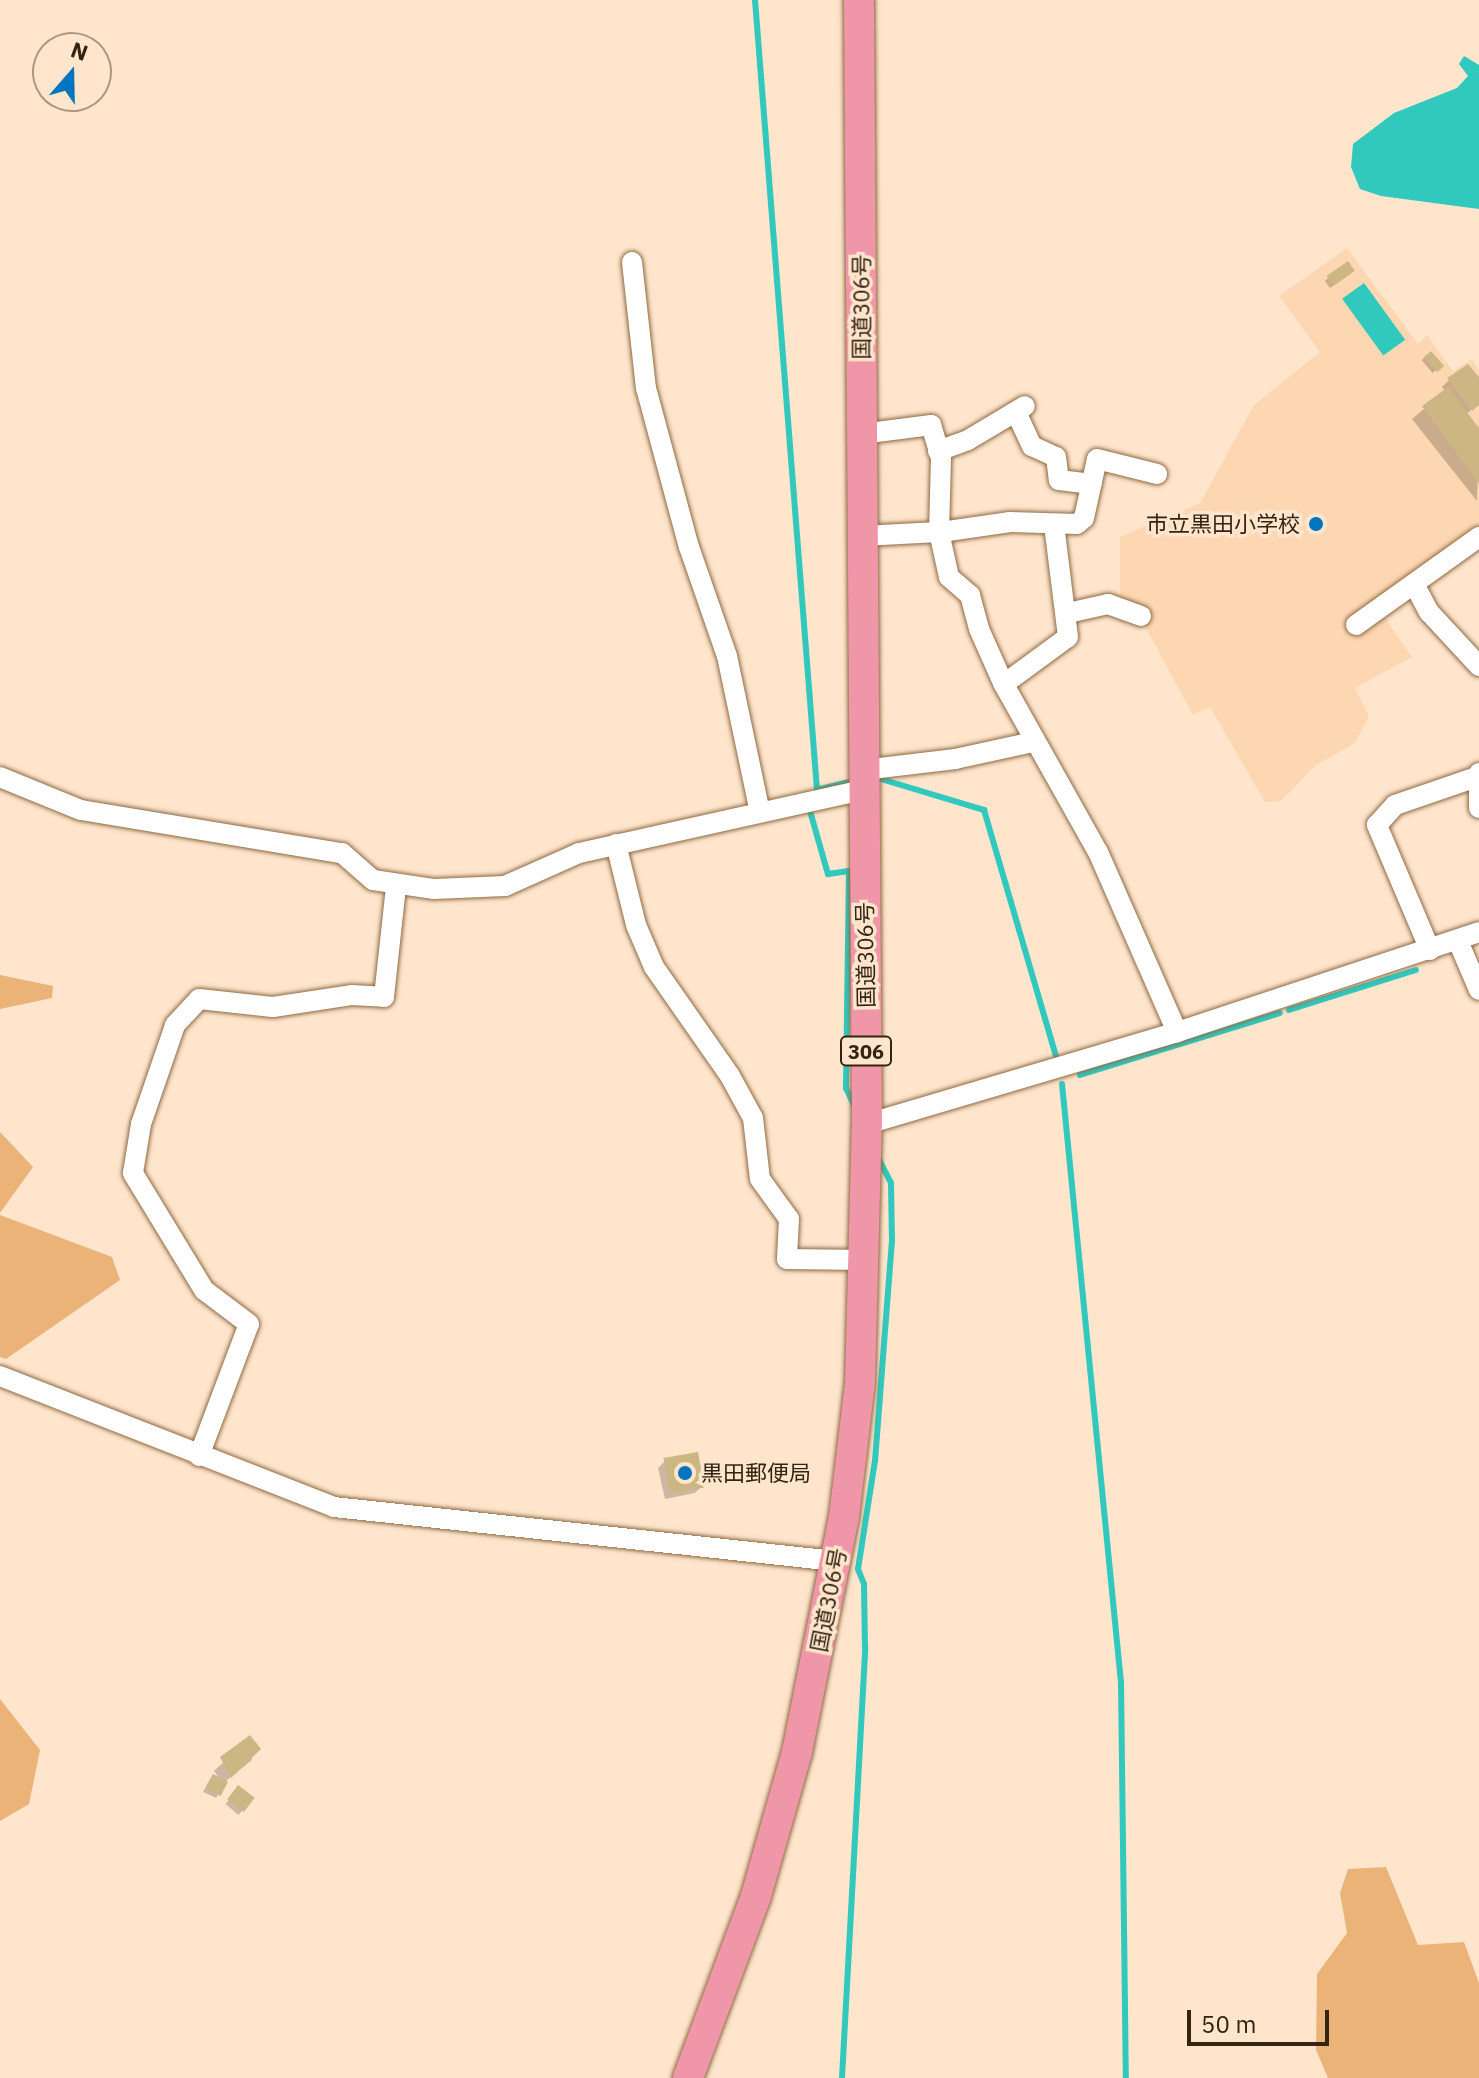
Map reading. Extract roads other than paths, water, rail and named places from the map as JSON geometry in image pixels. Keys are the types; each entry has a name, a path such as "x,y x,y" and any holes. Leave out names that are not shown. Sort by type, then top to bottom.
{"highway":[{"name":"国道306号","path":"688,2078 756,1896 783,1805 835,1561 859,1398 867,1124 859,0"}],"street":[{"path":"632,262 646,388 689,547 727,656 760,812"},
{"path":"938,451 1021,409 1032,446 1056,457 1059,480 1092,484"},
{"path":"861,434 931,425 938,451 940,532 949,577 970,595 979,629 1004,684 1033,742 1098,852 1177,1032"},
{"path":"862,536 940,532 1010,522 1054,524 1081,521 1097,459 1157,474"},
{"path":"1004,684 1066,640 1068,613 1054,524"},
{"path":"1356,625 1479,537"},
{"path":"1414,584 1429,612 1479,666"},
{"path":"1068,613 1108,604 1141,616"},
{"path":"0,777 81,810 342,853 365,876 396,887 505,886 579,853 760,812 863,780 1033,742"},
{"path":"1430,950 1377,825 1395,805 1478,775 1479,808"},
{"path":"616,844 636,925 654,967 730,1076 753,1118 760,1179 789,1219 787,1259 865,1260"},
{"path":"199,1456 249,1324 204,1290 133,1173 145,1110 175,1025 199,999 273,1007 351,995 384,997 396,887"},
{"path":"867,1124 1177,1032 1479,932"},
{"path":"1458,941 1479,990"},
{"path":"0,1376 312,1501 358,1511 835,1561"}],"water":[{"path":"1464,56 1479,65 1479,209 1381,196 1360,189 1351,167 1353,144 1394,113 1457,88 1468,76 1459,64"},
{"path":"1364,283 1405,340 1383,356 1342,299"}],"waterway":[{"path":"755,0 817,790 850,782"},
{"path":"881,779 984,810 1056,1056"},
{"path":"808,804 828,874 849,871 846,1088 855,1107"},
{"path":"1289,1010 1416,970"},
{"path":"1080,1075 1280,1013"},
{"path":"1062,1084 1121,1682 1126,2078"},
{"path":"842,2078 865,1648 864,1584 858,1569 875,1461 892,1242 891,1183 878,1157"}],"place":[{"name":"市立黒田小学校","path":"1316,524"},
{"name":"黒田郵便局","path":"685,1473"}]}
